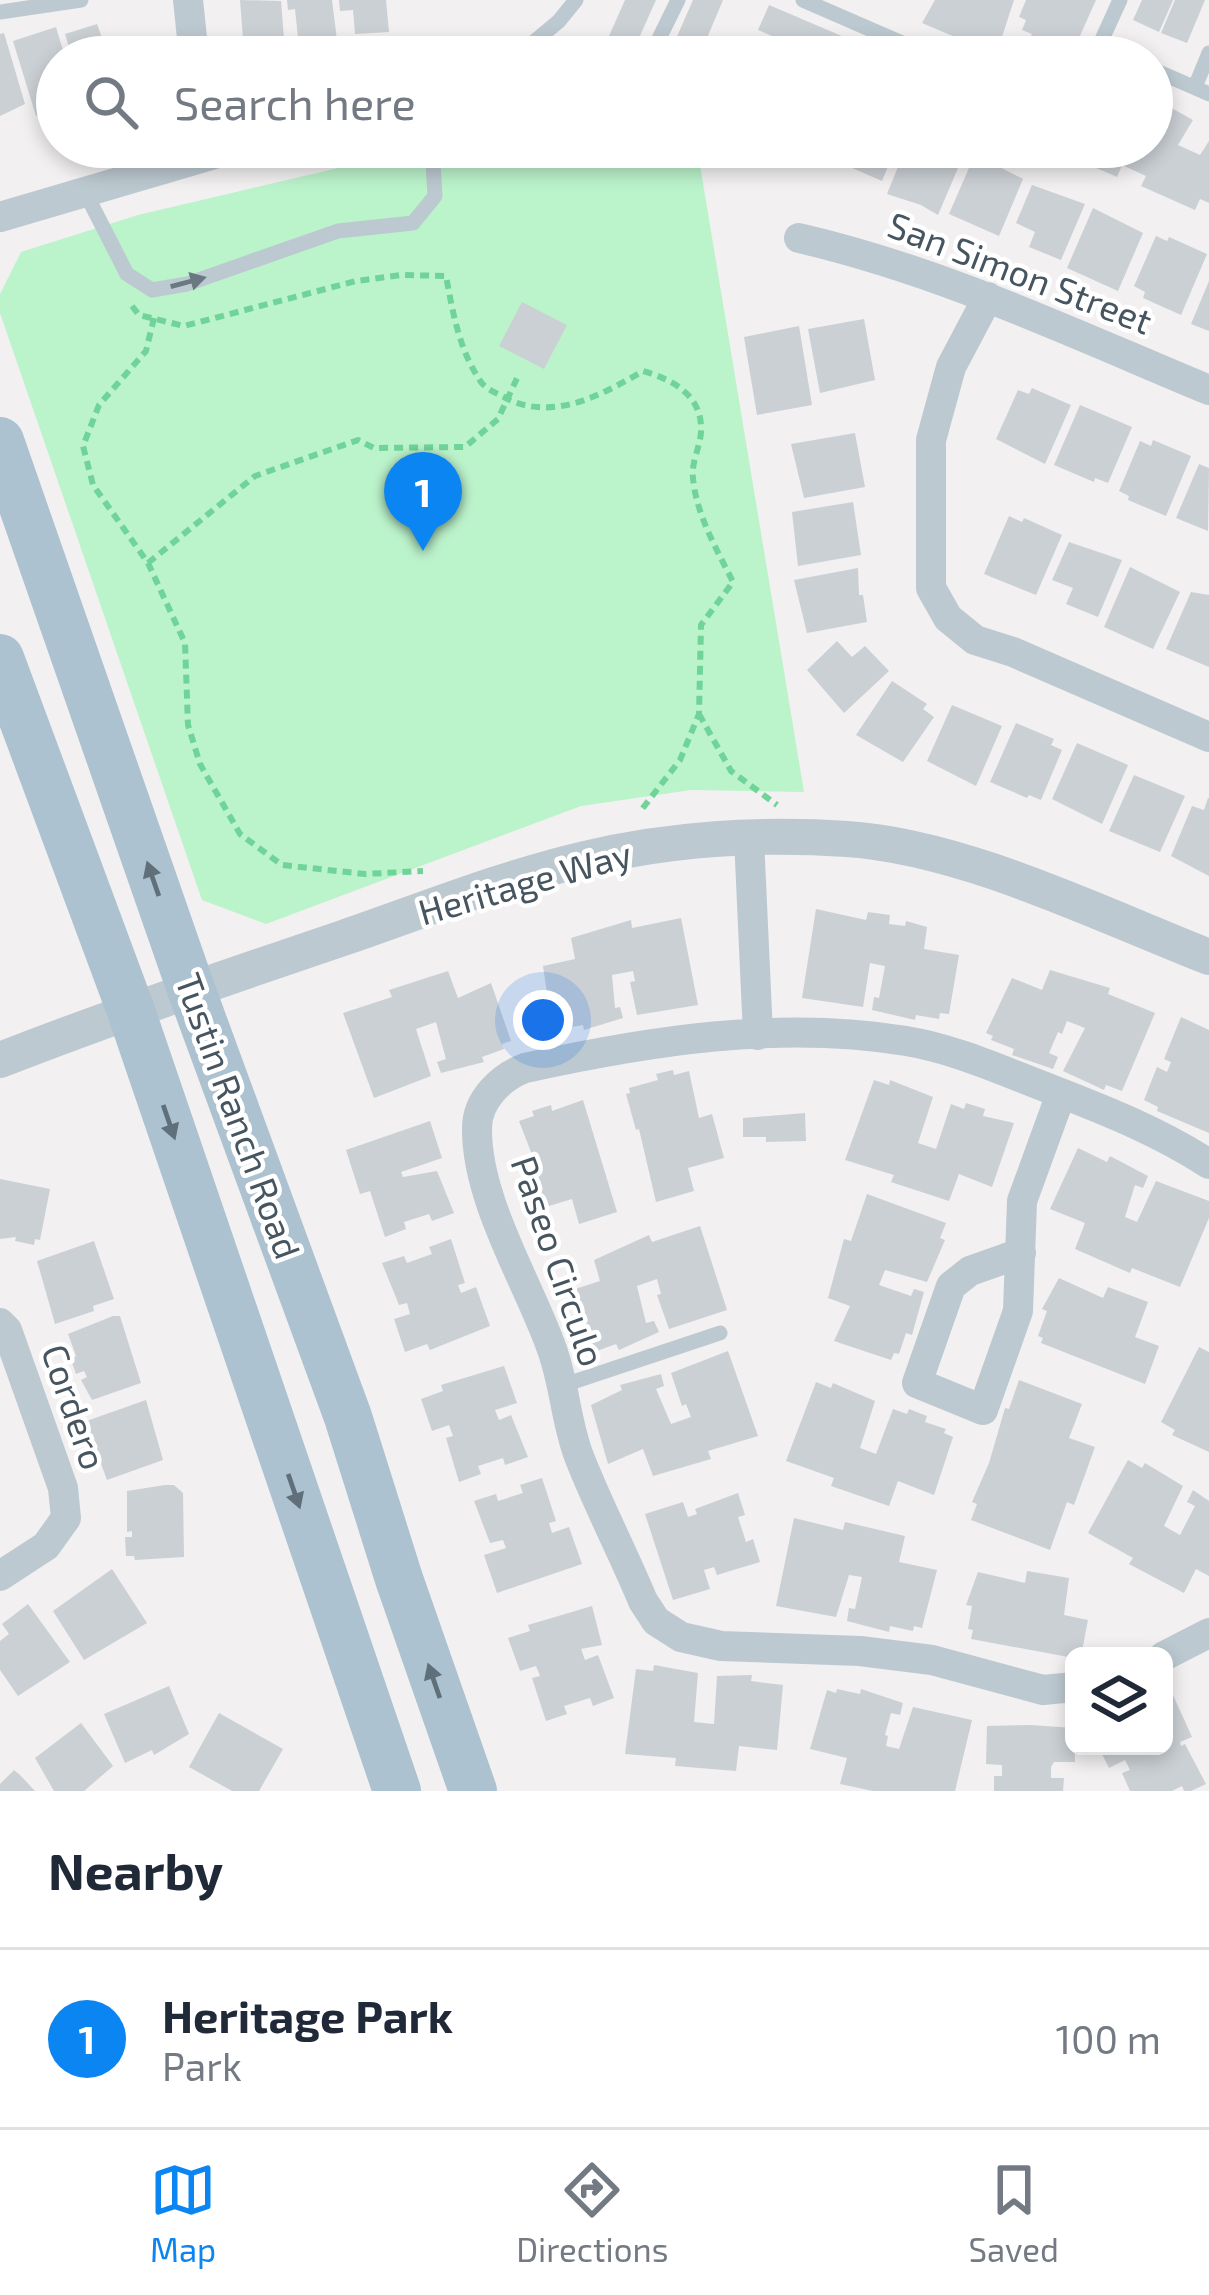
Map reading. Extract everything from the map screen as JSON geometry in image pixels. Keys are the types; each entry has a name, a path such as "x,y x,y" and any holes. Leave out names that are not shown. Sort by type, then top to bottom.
{"main road":[{"name":"Tustin Ranch Road","path":"0,441 191,989 348,1417 398,1579 473,1791"},
{"name":"Tustin Ranch Road","path":"0,658 131,1011 397,1791"}],"street":[{"path":"188,0 192,36"},
{"path":"0,217 161,168"},
{"name":"San Simon Street","path":"799,238 875,256 988,297 1209,390"},
{"path":"988,297 951,367 931,440 931,588 948,618 975,640 1209,737"},
{"path":"749,838 758,1035"},
{"name":"Heritage Way","path":"0,1060 191,989 584,859 665,844 849,838 915,849 980,868 1209,958"},
{"name":"Paseo Circulo","path":"1065,1688 1042,1690 932,1660 860,1651 721,1646 680,1637 656,1622 579,1457 554,1351 502,1231 484,1173 476,1125 491,1090 507,1075 525,1068 676,1040 845,1035 907,1041 959,1055 1168,1137 1209,1165"},
{"path":"1022,1252 970,1271 951,1286 917,1383 983,1410 1018,1312 1022,1252 1022,1202 1061,1094"},
{"name":"Cordero","path":"0,1323 7,1330 63,1488 66,1518 46,1546 0,1576"},
{"path":"1173,1652 1208,1637"}],"lane":[{"path":"0,12 81,0"},
{"path":"542,36 576,0"},
{"path":"660,36 678,0"},
{"path":"803,0 886,36"},
{"path":"1103,36 1120,0"},
{"path":"1173,78 1202,91 1209,53"},
{"path":"85,192 127,274 152,290 187,284 338,231 413,223 435,196 433,168"},
{"path":"561,1386 720,1333"}],"path":[{"path":"123,297 139,314 184,326 356,281 400,274 446,276 457,334 483,386 518,405 564,407 600,396 643,371 666,377 693,397 701,428 692,476 710,536 734,582 701,626 699,715 680,760 639,813"},
{"path":"154,319 146,351 99,405 83,446 93,485 148,563 185,643 188,725 200,764 240,835 282,865 365,874 432,871"},
{"path":"148,563 255,476 358,440 374,448 465,447 497,419 520,374"},
{"path":"699,715 730,771 778,805"}],"green space":[{"path":"338,168 700,168 804,792 691,790 581,806 266,924 202,900 0,313 0,294 21,252 138,215"}],"building":[{"path":"240,0 281,1 284,36 243,36"},
{"path":"287,0 332,0 336,36 298,36 295,9 288,10"},
{"path":"339,0 386,0 389,32 355,34 353,10 340,11"},
{"path":"625,0 656,0 640,36 609,36"},
{"path":"693,0 723,0 708,36 677,36"},
{"path":"935,0 1014,0 1002,36 953,36 922,23"},
{"path":"1026,0 1096,0 1080,36 1031,36 1022,30 1026,20 1019,17"},
{"path":"1142,0 1173,0 1159,32 1133,20"},
{"path":"1175,0 1205,0 1187,43 1161,33"},
{"path":"769,5 842,36 772,36 758,30"},
{"path":"97,24 101,36 66,36"},
{"path":"56,27 59,36 36,36 36,116 13,41"},
{"path":"4,33 25,104 0,116 0,34"},
{"path":"1173,109 1193,120 1178,145 1200,155 1209,141 1209,203 1200,199 1195,210 1141,186 1146,176 1129,168 1173,168"},
{"path":"852,168 887,168 882,181"},
{"path":"898,168 958,168 938,215 887,194"},
{"path":"969,168 1002,168 1023,179 999,236 949,214"},
{"path":"1096,168 1121,168 1117,177"},
{"path":"1032,185 1085,204 1061,260 1029,247 1035,232 1016,223"},
{"path":"1093,208 1143,233 1118,291 1067,268"},
{"path":"1156,236 1207,254 1181,315 1143,298 1145,292 1134,286"},
{"path":"1209,281 1209,331 1191,324"},
{"path":"522,302 567,325 544,369 499,346"},
{"path":"864,319 875,380 820,393 808,329"},
{"path":"799,326 812,405 757,415 744,337"},
{"path":"1032,388 1071,405 1045,464 996,439 1018,390 1029,394"},
{"path":"1080,405 1132,427 1108,483 1054,465"},
{"path":"855,433 865,487 804,498 791,444"},
{"path":"1153,440 1191,456 1166,516 1128,500 1119,491 1140,441 1151,446"},
{"path":"1199,464 1209,468 1208,531 1176,518"},
{"path":"853,502 861,555 798,566 792,512"},
{"path":"1009,516 1062,535 1036,595 984,574"},
{"path":"1069,542 1122,560 1098,617 1066,604 1073,588 1052,580"},
{"path":"1130,567 1180,592 1153,649 1104,627"},
{"path":"858,568 867,622 807,633 794,580"},
{"path":"1191,592 1209,595 1209,667 1166,649"},
{"path":"837,641 852,657 865,646 889,671 844,713 807,670"},
{"path":"892,681 927,704 923,709 934,717 903,762 856,735"},
{"path":"952,705 1002,726 976,786 927,761"},
{"path":"1016,723 1054,739 1051,745 1062,750 1041,800 990,782"},
{"path":"1077,743 1128,765 1102,824 1052,799"},
{"path":"1134,775 1185,796 1160,852 1109,831"},
{"path":"1208,798 1209,876 1171,856 1192,806 1204,810"},
{"path":"816,909 866,920 868,912 890,915 889,924 905,926 906,921 927,927 924,949 959,955 949,1014 940,1013 939,1019 916,1015 915,1020 872,1010 885,966 870,963 863,1007 802,998"},
{"path":"681,918 698,1005 637,1015 630,982 635,981 633,971 612,975 615,1008 620,1007 623,1018 584,1030 583,1025 552,1026 543,966 575,959 571,938 631,920 632,928"},
{"path":"1050,970 1110,988 1108,994 1155,1013 1122,1091 1106,1085 1104,1090 1063,1071 1085,1028 1067,1021 1062,1034 1058,1032 1049,1053 1058,1057 1053,1069 1012,1055 1014,1049 986,1033 1012,978 1042,990"},
{"path":"448,971 458,998 491,983 511,1041 502,1044 504,1049 482,1057 484,1062 441,1073 437,1062 446,1059 436,1022 416,1029 431,1076 374,1098 343,1013 392,997 389,990"},
{"path":"1181,1017 1209,1030 1209,1133 1157,1111 1158,1107 1144,1100 1157,1067 1167,1072 1171,1062 1164,1059"},
{"path":"673,1070 674,1075 689,1071 699,1118 712,1114 724,1158 688,1168 694,1191 656,1202 626,1094 629,1088 658,1080 656,1074"},
{"path":"874,1080 889,1085 890,1080 933,1097 918,1143 936,1149 951,1104 964,1109 966,1103 985,1109 983,1116 1014,1123 992,1187 959,1174 949,1201 891,1182 894,1175 845,1160"},
{"path":"583,1100 617,1212 579,1224 572,1199 536,1210 524,1169 536,1165 519,1121 534,1116 532,1111 551,1105 552,1111"},
{"path":"805,1113 806,1141 743,1137 743,1118"},
{"path":"430,1121 442,1158 401,1172 403,1177 437,1171 454,1213 432,1221 429,1214 404,1222 406,1229 385,1237 370,1191 360,1194 346,1150"},
{"path":"1078,1148 1107,1162 1110,1156 1148,1176 1143,1188 1135,1185 1125,1217 1137,1222 1156,1181 1209,1201 1209,1218 1180,1287 1132,1268 1130,1273 1075,1249 1085,1223 1050,1209"},
{"path":"0,1179 50,1189 40,1240 35,1239 34,1245 15,1241 16,1237 0,1239"},
{"path":"867,1194 946,1223 940,1238 945,1240 927,1282 885,1270 879,1285 911,1296 914,1289 924,1292 912,1335 906,1333 899,1354 894,1353 891,1360 834,1341 850,1306 828,1298 844,1239 851,1241"},
{"path":"700,1226 727,1310 669,1329 657,1295 661,1294 657,1279 637,1286 646,1323 654,1321 659,1332 619,1350 616,1344 594,1352 593,1347 585,1350 569,1291 600,1281 594,1260 649,1235 652,1242"},
{"path":"451,1239 465,1283 458,1285 461,1293 476,1287 490,1326 430,1350 427,1344 405,1352 394,1319 410,1314 407,1303 399,1305 382,1263 404,1256 407,1263 432,1254 429,1247"},
{"path":"94,1241 114,1299 55,1324 37,1261"},
{"path":"1059,1278 1103,1298 1108,1287 1148,1302 1135,1337 1159,1346 1145,1384 1041,1343 1043,1338 1038,1336 1047,1311 1042,1309"},
{"path":"120,1316 141,1383 92,1400 81,1380 87,1377 84,1371 76,1374 68,1334"},
{"path":"1199,1347 1209,1352 1209,1452 1172,1435 1175,1430 1161,1422"},
{"path":"728,1351 758,1436 708,1451 711,1459 653,1476 643,1449 608,1464 591,1405 622,1390 620,1385 661,1374 664,1386 656,1389 671,1424 691,1417 686,1404 682,1406 671,1373"},
{"path":"504,1366 517,1403 495,1410 499,1420 511,1415 528,1457 505,1465 503,1458 478,1466 481,1474 459,1482 446,1438 453,1436 449,1425 432,1431 421,1399 443,1391 441,1385"},
{"path":"1019,1380 1082,1404 1069,1438 1095,1447 1074,1505 1067,1502 1050,1550 971,1520 977,1504 972,1502"},
{"path":"816,1382 831,1388 833,1383 875,1401 860,1448 876,1454 893,1409 907,1414 909,1409 927,1416 925,1422 946,1429 944,1433 953,1437 934,1495 898,1481 889,1506 831,1486 834,1478 786,1461"},
{"path":"146,1400 163,1460 107,1480 100,1461 94,1463 81,1423"},
{"path":"1128,1460 1142,1468 1145,1463 1183,1486 1164,1526 1180,1535 1195,1506 1187,1502 1193,1490 1209,1501 1209,1576 1196,1569 1184,1593 1129,1564 1133,1558 1088,1533"},
{"path":"542,1478 556,1521 549,1523 552,1533 569,1527 582,1564 497,1593 484,1555 506,1548 503,1540 490,1543 474,1501 496,1494 498,1501 523,1493 520,1485"},
{"path":"174,1485 183,1493 184,1557 135,1560 126,1556 125,1537 132,1537 132,1531 127,1532 127,1491"},
{"path":"738,1493 745,1515 738,1517 746,1542 753,1539 760,1562 717,1575 714,1567 704,1570 710,1589 673,1600 645,1514 683,1502 688,1517 697,1514 695,1509"},
{"path":"794,1518 843,1530 845,1522 905,1536 899,1562 937,1570 922,1628 890,1626 889,1632 847,1621 849,1608 855,1609 862,1577 849,1575 836,1617 776,1606"},
{"path":"112,1569 147,1623 84,1660 53,1611"},
{"path":"1027,1571 1069,1578 1064,1615 1088,1620 1083,1647 1065,1647 1065,1656 971,1639 972,1606 966,1605 978,1572 1025,1583"},
{"path":"28,1604 70,1662 18,1696 0,1670 0,1641 9,1634 2,1624"},
{"path":"592,1606 602,1645 581,1649 585,1660 598,1655 614,1698 593,1706 590,1698 564,1706 567,1714 546,1721 532,1678 540,1676 536,1666 520,1671 508,1638 530,1631 528,1625"},
{"path":"654,1665 698,1673 694,1722 714,1724 717,1676 752,1675 751,1681 783,1685 777,1750 739,1746 736,1771 675,1766 676,1758 625,1754 636,1669 653,1671"},
{"path":"169,1686 189,1734 154,1755 152,1750 125,1763 104,1714"},
{"path":"837,1689 860,1694 861,1689 903,1703 900,1715 891,1713 885,1735 886,1746 899,1749 913,1707 972,1720 955,1791 873,1791 840,1784 847,1758 810,1749 827,1690 836,1693"},
{"path":"1173,1695 1192,1737 1180,1742 1181,1746 1185,1744 1206,1784 1191,1791 1182,1786 1172,1791 1130,1791 1122,1773 1130,1770 1125,1760 1109,1768 1102,1755 1173,1755"},
{"path":"219,1713 283,1749 259,1791 232,1791 189,1767"},
{"path":"81,1723 113,1766 84,1791 54,1791 35,1758"},
{"path":"987,1726 1065,1727 1065,1755 1075,1755 1075,1762 1054,1762 1051,1767 1051,1778 1064,1778 1063,1791 994,1791 994,1776 1002,1776 1002,1765 986,1764"},
{"path":"14,1770 35,1791 0,1791 0,1784"}],"place":[{"name":"Heritage Park","path":"423,551"}]}
